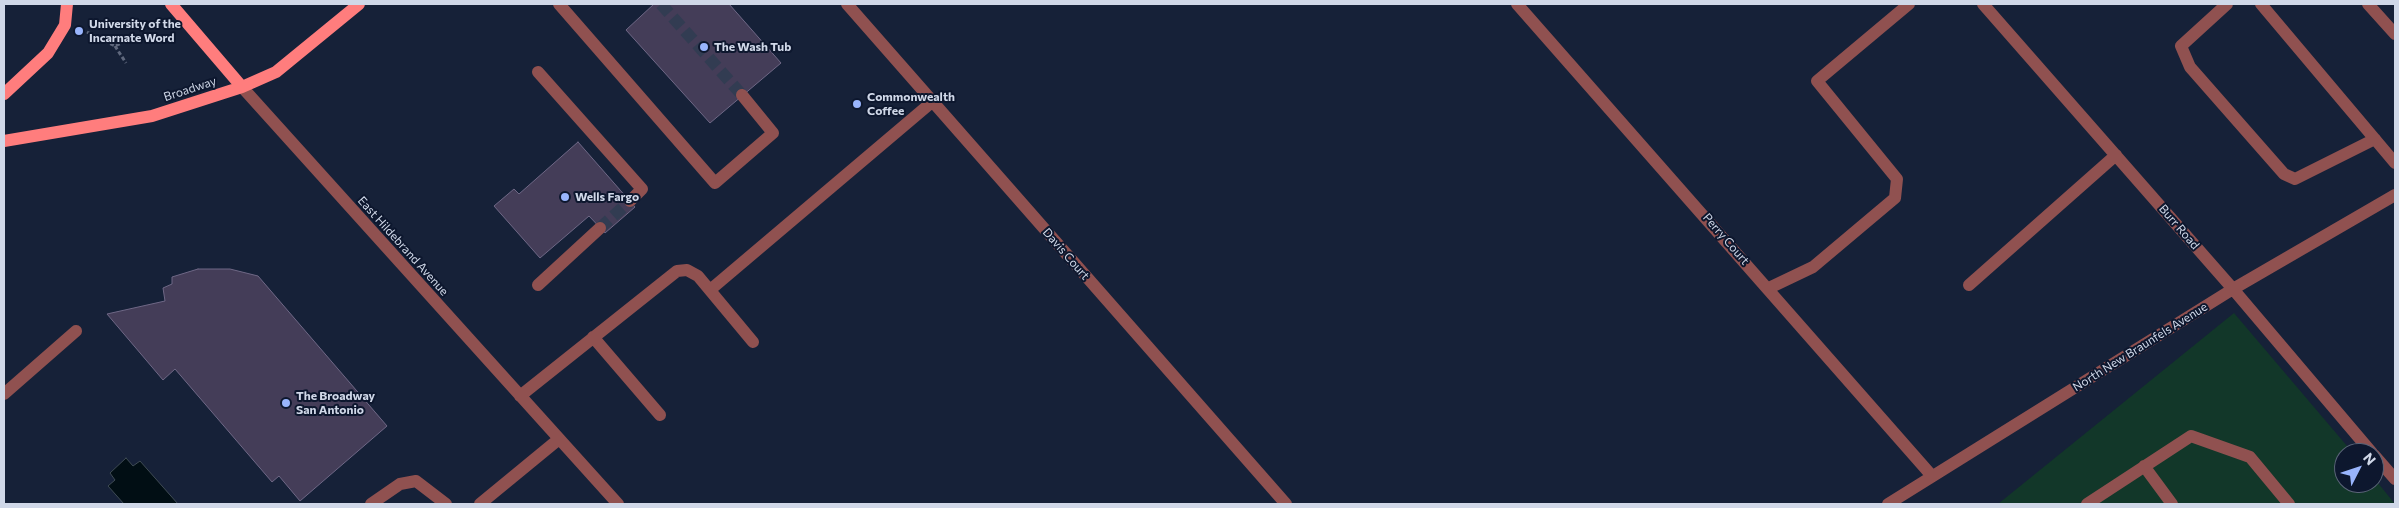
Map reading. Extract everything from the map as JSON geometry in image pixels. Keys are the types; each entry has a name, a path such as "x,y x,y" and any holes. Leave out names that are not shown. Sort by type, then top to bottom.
{"main road":[{"path":"4,94 48,53 65,25 67,4"},
{"name":"East Hildebrand Avenue","path":"171,4 242,87"},
{"name":"Broadway","path":"4,141 152,116 242,87 276,72 359,4"}],"street":[{"path":"558,4 715,183 773,133 742,95"},
{"name":"Davis Court","path":"847,4 1286,504"},
{"name":"Perry Court","path":"1517,4 1769,288 1932,476"},
{"path":"1769,288 1813,267 1895,198 1897,178 1818,81 1909,4"},
{"name":"Burr Road","path":"1983,4 2233,289 2364,443"},
{"path":"2227,4 2181,46 2190,67 2284,174 2295,179 2376,139"},
{"path":"2261,4 2395,163"},
{"path":"2368,4 2395,34"},
{"path":"538,72 642,189 630,201"},
{"name":"East Hildebrand Avenue","path":"242,87 618,504"},
{"path":"710,290 932,102"},
{"path":"1969,285 2116,155"},
{"name":"North New Braunfels Avenue","path":"1888,504 2233,289 2395,195"},
{"path":"538,285 600,228"},
{"path":"520,396 678,271 687,270 698,276 752,342"},
{"path":"4,394 76,331"},
{"path":"593,337 660,415"},
{"path":"2087,504 2191,436 2250,457 2289,504"},
{"path":"480,504 559,439"},
{"path":"2144,466 2172,504"},
{"name":"Burr Road","path":"2384,466 2395,479"},
{"path":"371,504 400,484 416,481 446,504"}],"path":[{"path":"82,30 116,46 126,63"},
{"path":"116,46 130,39"}],"green space":[{"path":"2234,313 2344,443 2334,443 2334,493 2384,493 2384,490 2395,504 1998,504"}],"shaded area":[{"path":"126,458 133,466 140,461 178,504 124,504 108,486 115,480 110,473"}],"building":[{"name":"The Wash Tub","path":"654,4 729,4 781,63 710,123 626,30"},
{"name":"Wells Fargo","path":"578,142 635,207 605,233 589,216 540,258 494,206 514,189 519,194"},
{"name":"The Broadway San Antonio","path":"198,269 230,269 258,276 387,426 300,501 279,476 272,482 175,369 163,380 107,314 165,301 163,288 172,284 172,277"}],"tunnel":[{"path":"661,4 742,95"},
{"path":"600,228 630,201"}],"place":[{"name":"University of the Incarnate Word","path":"79,31"},
{"name":"The Wash Tub","path":"704,47"},
{"name":"Commonwealth Coffee","path":"857,104"},
{"name":"Wells Fargo","path":"565,197"},
{"name":"The Broadway San Antonio","path":"286,403"}]}
